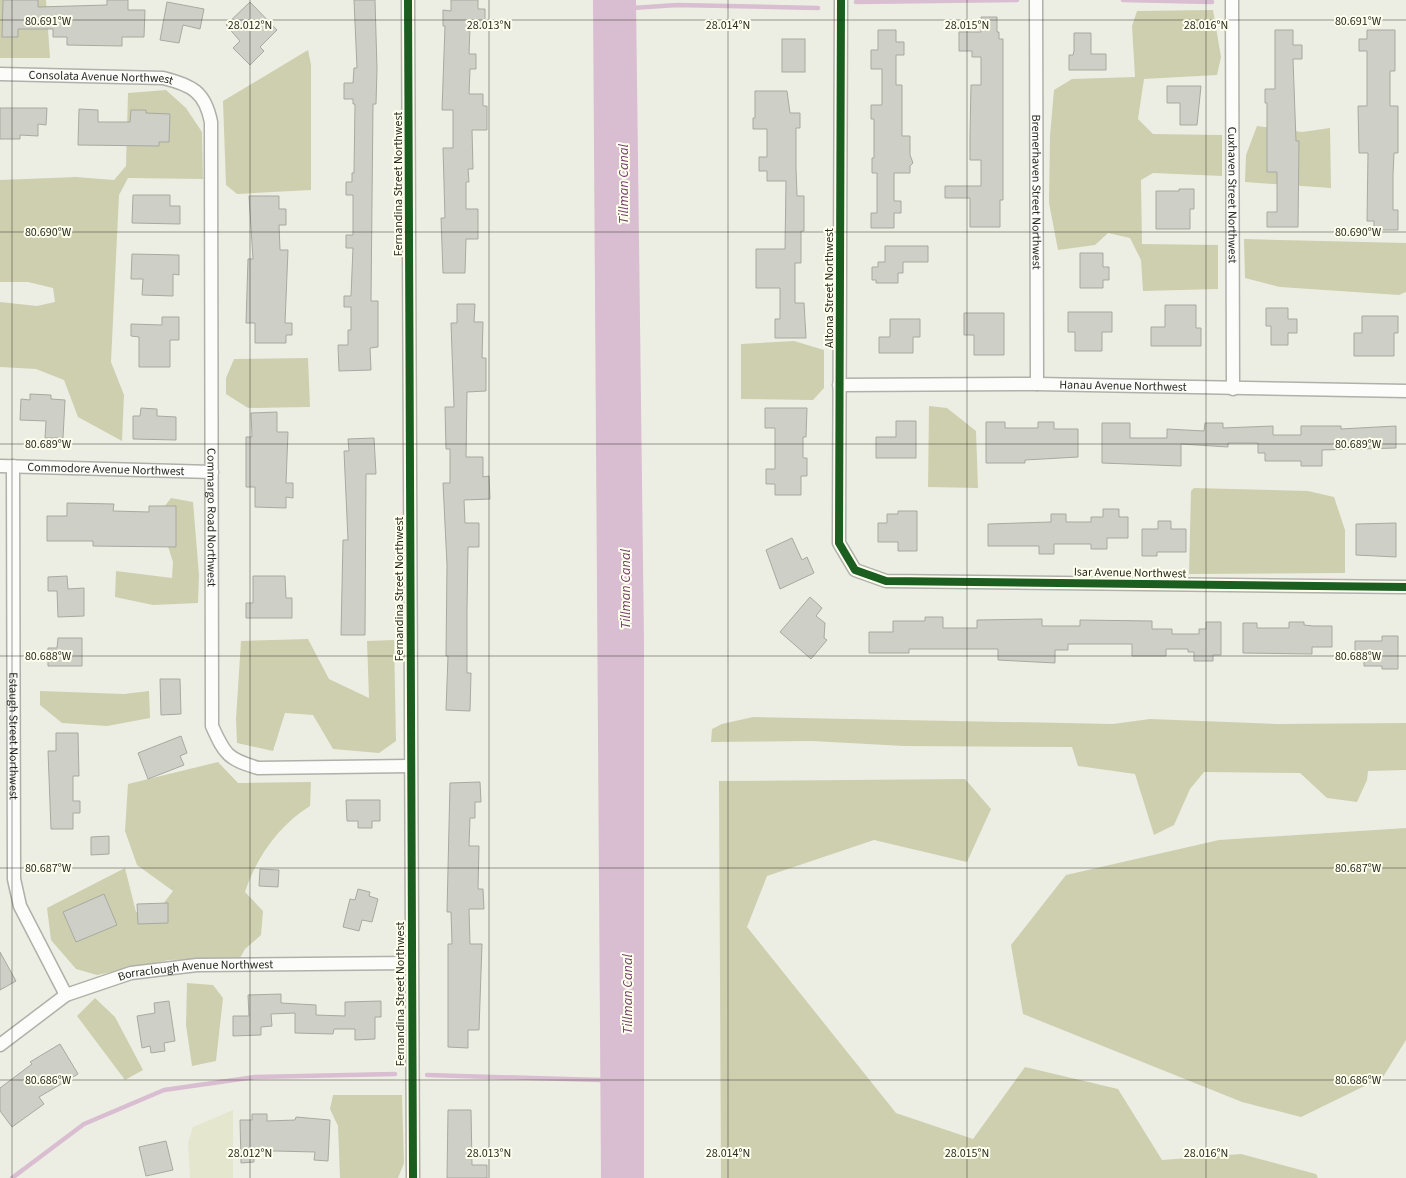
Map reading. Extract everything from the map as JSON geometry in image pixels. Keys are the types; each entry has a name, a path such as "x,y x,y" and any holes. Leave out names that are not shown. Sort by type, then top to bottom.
{"street":[{"name":"Fernandina Street Northwest","path":"408,0 413,1178"},
{"name":"Altona Street Northwest","path":"840,0 839,543 855,570"},
{"name":"Bremerhaven Street Northwest","path":"1036,0 1037,384"},
{"name":"Cuxhaven Street Northwest","path":"1232,0 1233,389"},
{"name":"Consolata Avenue Northwest","path":"0,74 164,78 185,83 199,93"},
{"name":"Commargo Road Northwest","path":"199,93 208,105 212,122 212,726 221,747 235,761 258,768 410,766"},
{"name":"Hanau Avenue Northwest","path":"840,385 1037,384 1406,391"},
{"name":"Commodore Avenue Northwest","path":"6,466 212,472"},
{"name":"Estaugh Street Northwest","path":"6,466 14,880 20,906 66,995"},
{"name":"Isar Avenue Northwest","path":"855,570 886,581 1406,587"},
{"name":"Borraclough Avenue Northwest","path":"0,1045 66,995 131,973 197,965 411,963"}],"green space":[{"path":"0,0 46,0 50,58 0,58"},
{"path":"1213,10 1221,57 1217,75 1144,79 1138,119 1153,134 1222,135 1222,176 1153,173 1141,180 1142,244 1218,245 1218,289 1143,291 1141,260 1130,238 1108,233 1095,245 1058,250 1049,203 1050,136 1054,90 1072,79 1135,77 1132,26 1137,11"},
{"path":"308,50 311,65 311,190 237,194 226,185 223,101"},
{"path":"166,90 186,108 202,132 203,179 128,178 119,195 111,362 124,395 122,441 78,417 64,380 36,369 0,367 0,302 37,306 55,302 53,288 28,282 0,282 0,180 76,177 114,180 126,166 128,93"},
{"path":"1257,126 1302,132 1330,128 1331,188 1245,182 1246,155"},
{"path":"1244,239 1406,243 1406,292 1399,295 1280,287 1245,278"},
{"path":"794,341 824,350 824,388 813,400 741,399 741,344"},
{"path":"308,358 310,407 248,408 226,394 226,378 234,359"},
{"path":"929,406 947,408 976,431 978,488 928,487"},
{"path":"1194,488 1308,491 1334,497 1345,530 1345,573 1189,574 1191,491"},
{"path":"171,498 193,502 199,575 198,603 153,605 115,597 116,571 172,578 173,562 158,515"},
{"path":"308,639 329,679 369,698 367,641 394,640 396,741 379,753 333,749 313,715 285,713 273,751 237,743 236,719 241,641"},
{"path":"40,691 124,694 149,691 150,718 107,726 62,723 40,705"},
{"path":"753,717 1113,724 1150,719 1276,724 1406,723 1406,770 1368,771 1367,780 1357,802 1327,798 1300,773 1204,772 1190,789 1174,825 1154,835 1135,774 1078,766 1072,747 904,746 812,741 711,742 712,729 722,724"},
{"path":"218,762 238,783 311,782 310,806 288,823 270,843 255,867 245,892 263,911 261,935 245,949 240,958 169,960 97,975 76,969 51,940 47,908 125,868 136,912 156,913 173,891 137,865 125,831 128,784"},
{"path":"965,779 991,809 967,862 874,840 767,876 747,927 896,1113 973,1139 1025,1067 1118,1089 1162,1160 1241,1154 1316,1174 1318,1178 721,1178 719,781"},
{"path":"1406,828 1406,1040 1383,1077 1301,1117 1242,1102 1023,1014 1011,945 1066,875 1219,840"},
{"path":"187,983 213,985 223,998 216,1061 192,1066 186,1025"},
{"path":"95,998 115,1017 143,1070 125,1080 77,1016"},
{"path":"333,1095 402,1095 404,1163 398,1178 340,1178 338,1126 330,1109"},
{"path":"233,1110 233,1178 190,1178 188,1143 193,1127"}],"water":[{"name":"Tillman Canal","path":"593,0 636,0 644,642 644,1178 601,1178"}],"building":[{"path":"3,0 38,0 38,7 107,5 107,0 128,0 128,10 145,10 144,37 122,37 122,46 67,45 67,37 53,37 53,29 18,29 18,37 2,37"},
{"path":"354,0 375,0 377,69 376,104 373,104 371,301 378,301 378,347 370,348 371,370 339,371 338,345 348,345 348,330 351,330 351,307 344,307 344,296 351,296 353,248 346,248 346,235 353,235 353,195 346,195 346,182 352,182 352,173 354,173 355,104 353,104 353,99 344,99 344,83 353,83 354,68 357,68"},
{"path":"451,0 478,0 478,9 485,9 485,28 470,27 469,54 476,54 476,69 470,69 469,94 483,94 483,106 487,106 487,130 472,130 473,169 468,169 469,182 466,182 466,209 478,209 478,239 466,239 465,273 443,273 441,218 445,218 443,148 453,148 453,110 442,110 445,26 443,26 443,10 451,11"},
{"path":"167,2 204,9 200,29 183,25 179,43 160,40"},
{"path":"250,2 277,30 260,47 264,51 250,65 233,48 240,41 226,25"},
{"path":"981,17 997,17 997,32 999,32 999,39 1003,39 1003,200 1000,200 1000,227 970,227 970,198 945,198 945,186 981,186 981,160 970,160 970,135 971,85 981,85 981,57 972,57 972,51 959,51 959,32 981,32"},
{"path":"878,30 896,30 896,42 904,42 904,55 896,55 896,85 902,85 902,136 910,136 910,155 913,163 910,166 910,173 894,173 894,201 901,201 901,213 894,213 894,228 871,228 871,213 877,213 877,173 872,173 874,119 871,119 871,105 882,105 882,69 871,69 871,50 878,50"},
{"path":"1275,30 1293,30 1293,45 1302,45 1302,59 1293,59 1296,141 1299,141 1298,227 1267,227 1267,212 1277,212 1277,172 1267,172 1267,103 1265,103 1265,89 1275,89"},
{"path":"1367,30 1395,30 1395,71 1390,71 1390,106 1398,106 1398,153 1394,153 1393,210 1398,210 1398,230 1374,230 1374,221 1367,221 1368,153 1359,153 1358,106 1367,106 1367,51 1359,51 1359,39 1367,39"},
{"path":"1074,33 1091,33 1091,54 1106,54 1106,70 1069,70 1069,55 1073,55 1074,51"},
{"path":"782,39 805,39 805,72 782,72"},
{"path":"1167,86 1201,86 1197,125 1180,125 1180,103 1167,103"},
{"path":"755,91 787,91 790,113 800,113 800,128 796,128 796,168 797,196 804,196 804,231 801,231 801,263 795,263 795,303 804,303 806,338 775,338 775,319 780,319 780,288 756,288 756,249 785,249 786,181 767,181 767,171 759,171 759,157 767,157 767,129 753,129"},
{"path":"0,108 47,108 46,125 38,124 38,136 20,135 20,139 0,139"},
{"path":"79,109 98,110 98,122 130,122 131,110 146,110 146,113 170,114 169,142 159,142 159,146 78,145"},
{"path":"1179,189 1194,189 1194,209 1190,209 1190,229 1156,229 1156,191 1179,191"},
{"path":"133,195 170,195 170,206 180,206 180,224 132,223"},
{"path":"249,196 279,196 279,209 286,209 286,225 279,225 280,250 288,250 285,323 292,323 292,335 286,335 286,343 255,343 255,323 246,323 248,259 253,259"},
{"path":"885,246 928,246 928,262 903,262 903,273 898,273 898,283 876,283 876,280 872,280 872,267 878,267 878,262 885,262"},
{"path":"1080,253 1103,253 1103,267 1109,267 1109,280 1103,280 1103,288 1080,288"},
{"path":"132,254 179,255 179,275 173,274 173,296 142,295 143,279 131,279"},
{"path":"457,304 475,304 474,322 483,322 482,358 486,358 486,391 467,392 466,457 483,457 483,477 489,476 490,499 464,500 465,523 479,523 479,547 468,547 467,673 471,673 470,711 446,710 448,656 446,656 447,565 443,483 450,483 450,449 446,449 445,407 454,407 451,323 457,323"},
{"path":"1165,305 1196,305 1196,328 1201,328 1201,346 1151,346 1151,327 1165,327"},
{"path":"1266,308 1288,308 1288,319 1297,319 1297,333 1288,333 1288,345 1271,345 1271,326 1266,326"},
{"path":"1068,312 1112,312 1112,332 1102,332 1102,351 1075,351 1075,332 1068,332"},
{"path":"964,313 1004,313 1004,355 974,355 974,335 964,335"},
{"path":"1362,316 1398,316 1398,333 1394,333 1394,356 1354,356 1354,333 1362,333"},
{"path":"162,317 179,317 179,340 170,340 170,367 139,367 139,337 131,336 131,324 162,325"},
{"path":"890,319 920,319 920,337 913,337 913,353 879,353 879,337 890,337"},
{"path":"30,394 51,395 51,399 65,400 63,438 45,438 46,421 20,420 21,399 30,400"},
{"path":"141,408 157,409 157,416 176,417 176,440 133,439 133,416 140,416"},
{"path":"765,408 807,408 806,437 803,437 803,458 807,458 807,476 801,476 801,495 775,495 775,484 766,484 766,469 775,469 775,428 765,428"},
{"path":"277,412 277,432 288,432 286,483 293,483 293,498 286,497 286,508 255,507 255,487 246,487 246,437 252,437 251,413"},
{"path":"896,421 916,421 916,458 876,458 876,437 896,437"},
{"path":"986,422 1005,422 1005,428 1038,428 1038,422 1054,422 1054,429 1078,429 1078,457 1025,460 1025,463 986,463"},
{"path":"1102,423 1130,423 1130,438 1167,438 1167,429 1204,431 1205,423 1223,423 1223,428 1273,426 1273,435 1301,435 1301,426 1341,426 1341,429 1396,426 1396,448 1322,450 1322,466 1301,466 1301,461 1265,461 1265,453 1258,453 1258,443 1228,443 1228,447 1181,444 1181,466 1102,463"},
{"path":"374,438 376,474 366,474 365,635 341,635 343,540 348,540 344,451 349,451 348,439"},
{"path":"67,503 114,504 113,511 149,512 149,506 176,506 176,547 93,546 93,541 47,541 47,516 67,516"},
{"path":"1103,509 1119,509 1119,517 1128,517 1128,538 1107,538 1107,549 1091,549 1091,544 1054,544 1054,554 1039,554 1039,546 988,546 988,524 1051,522 1051,514 1066,514 1066,522 1091,522 1091,517 1103,517"},
{"path":"898,511 917,511 917,551 898,551 898,542 878,542 878,523 887,523 887,514 898,514"},
{"path":"1158,521 1171,521 1171,529 1186,529 1186,552 1157,552 1157,556 1142,556 1142,529 1158,529"},
{"path":"1396,523 1396,557 1356,555 1356,524"},
{"path":"792,538 802,560 807,557 814,573 780,589 766,550"},
{"path":"67,576 68,589 84,588 84,616 58,617 57,591 48,591 48,577"},
{"path":"253,576 285,576 286,598 292,598 292,618 246,618 246,603 253,603"},
{"path":"810,597 822,608 816,616 825,623 824,638 827,640 811,659 780,632"},
{"path":"925,617 943,617 943,628 977,628 977,620 1042,619 1042,626 1080,626 1080,620 1152,621 1152,629 1172,629 1172,634 1199,634 1199,629 1206,629 1206,622 1221,622 1221,655 1213,655 1213,661 1194,661 1194,652 1188,652 1188,649 1166,649 1166,656 1132,656 1132,644 1068,644 1068,650 1055,650 1055,663 998,660 998,649 909,649 909,653 869,653 869,632 893,632 893,621 925,621"},
{"path":"1289,622 1304,622 1304,625 1313,626 1332,626 1332,647 1312,647 1312,654 1243,653 1243,623 1257,623 1257,628 1289,628"},
{"path":"1382,636 1398,636 1398,669 1382,669 1382,666 1364,666 1364,659 1355,659 1355,641 1382,641"},
{"path":"58,638 82,638 82,666 48,666 48,648 57,648"},
{"path":"160,679 180,679 181,714 161,715"},
{"path":"56,733 78,733 79,776 73,776 73,801 80,801 80,813 73,813 73,829 51,829 48,751 56,751"},
{"path":"181,736 187,753 180,756 184,765 148,779 138,753"},
{"path":"480,782 481,802 475,802 475,818 470,818 469,846 479,846 478,889 483,889 484,909 469,909 470,944 482,944 479,1030 468,1030 468,1048 448,1047 448,944 452,944 451,912 447,912 450,783"},
{"path":"346,800 380,800 380,821 372,821 372,828 358,828 358,821 347,821"},
{"path":"109,836 109,854 91,855 91,837"},
{"path":"260,869 279,870 278,887 259,886"},
{"path":"358,889 370,892 369,896 378,899 372,922 362,920 359,931 343,927 350,899 355,900"},
{"path":"104,894 117,925 76,942 63,912"},
{"path":"168,903 168,923 138,924 137,904"},
{"path":"0,952 16,981 0,990"},
{"path":"281,994 281,1003 316,1005 316,1015 345,1016 345,1002 381,1001 381,1017 375,1017 375,1039 355,1040 355,1029 334,1029 333,1034 295,1033 295,1013 271,1014 272,1026 261,1027 261,1035 233,1036 233,1016 249,1016 248,995"},
{"path":"169,1001 175,1041 164,1043 165,1051 151,1053 150,1046 142,1048 137,1016 155,1013 154,1003"},
{"path":"60,1044 78,1074 39,1097 44,1104 12,1127 0,1111 0,1088 32,1064 30,1062"},
{"path":"448,1110 471,1110 472,1165 487,1165 487,1178 447,1178"},
{"path":"252,1114 267,1114 267,1121 295,1120 296,1117 330,1120 328,1161 314,1160 315,1152 275,1151 254,1153 254,1162 241,1163 240,1120 252,1120"},
{"path":"166,1141 173,1170 146,1176 139,1147"}],"waterway":[{"path":"856,2 1017,0"},
{"path":"1123,0 1212,2"},
{"path":"632,8 677,5 818,8"},
{"path":"12,1178 84,1124 164,1090 255,1077 395,1074"},
{"path":"427,1075 600,1080 605,1082"}],"cycle path":[{"path":"408,0 413,1178"},
{"path":"841,0 839,543 855,570 886,581 1406,587"}]}
